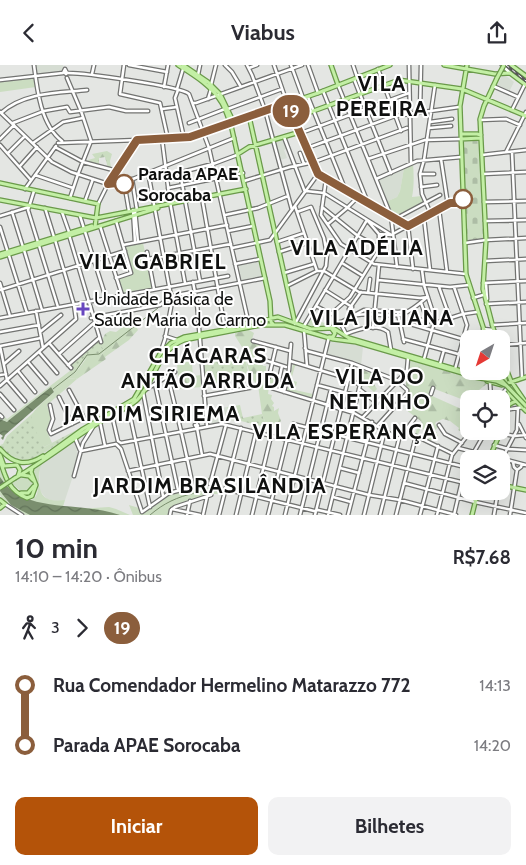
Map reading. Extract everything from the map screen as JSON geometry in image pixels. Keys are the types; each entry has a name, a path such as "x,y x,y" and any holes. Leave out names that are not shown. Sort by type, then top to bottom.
{"main road":[{"path":"178,65 184,66 198,75 219,95 232,120 234,138 265,278 271,322 274,325"},
{"path":"331,65 338,85"},
{"path":"232,122 318,93 390,65"},
{"path":"444,65 466,67 495,74 510,73 525,84"},
{"path":"494,330 484,295 486,240 482,155 479,136 480,119 503,65"},
{"path":"513,65 526,75"},
{"path":"184,66 211,87"},
{"path":"466,67 460,107 466,274 483,329"},
{"path":"494,85 495,74"},
{"path":"294,118 399,80 462,89 525,115"},
{"path":"238,154 256,145 300,133 287,103"},
{"path":"249,116 295,324"},
{"path":"460,134 479,136"},
{"path":"460,139 479,136"},
{"path":"0,183 98,204 95,225"},
{"path":"0,255 155,208 246,189"},
{"path":"0,200 96,218 134,210 155,208"},
{"path":"263,319 271,311"},
{"path":"164,349 177,343 271,318 284,318 304,329 333,329 335,332 332,337 329,337"},
{"path":"279,325 285,323 284,318"},
{"path":"17,477 89,425 138,399 164,349 177,340 279,325 304,329 460,371"},
{"path":"327,329 335,329 349,338 460,371"},
{"path":"0,488 135,398 160,357"},
{"path":"510,377 525,406"},
{"path":"490,381 506,386 524,377"},
{"path":"490,380 502,384 513,392 525,406"},
{"path":"496,384 500,384 503,380"},
{"path":"505,380 514,400 525,406"},
{"path":"510,403 518,393"},
{"path":"514,400 525,406"},
{"path":"75,439 76,435 83,429"},
{"path":"492,450 496,440"},
{"path":"0,449 6,455 19,462 30,463 61,444"},
{"path":"0,455 8,481 16,490 25,494 31,491 34,485 31,478 27,475 17,477"},
{"path":"0,460 10,486 27,498 32,496 36,487 36,481 31,471 34,466"},
{"path":"0,460 5,467"},
{"path":"5,467 15,464 19,466 20,471 17,477"},
{"path":"510,487 526,490"},
{"path":"472,515 475,502"}],"street":[{"path":"34,65 44,111 52,130 64,142"},
{"path":"65,65 67,78 91,141 70,198"},
{"path":"92,74 94,65"},
{"path":"124,65 120,94 160,103 168,139"},
{"path":"129,65 167,72"},
{"path":"164,87 168,65"},
{"path":"198,75 200,65"},
{"path":"208,99 216,65"},
{"path":"225,65 240,87"},
{"path":"257,65 248,66 265,110 292,210"},
{"path":"274,65 287,103"},
{"path":"194,104 277,74 291,67 302,65"},
{"path":"308,65 318,93"},
{"path":"352,65 360,94 391,173"},
{"path":"409,65 411,163"},
{"path":"420,112 421,65"},
{"path":"499,72 503,65 510,73"},
{"path":"184,66 179,89 175,97 184,138"},
{"path":"291,67 303,98"},
{"path":"378,69 401,131"},
{"path":"0,79 66,72 92,74 188,92 209,148 248,320 251,322"},
{"path":"512,110 525,84"},
{"path":"338,85 391,216 397,267"},
{"path":"432,213 421,187 420,175 424,161 435,85"},
{"path":"494,85 518,97"},
{"path":"190,123 282,89"},
{"path":"87,90 18,101 1,114 57,165 108,184 124,182 234,138"},
{"path":"323,91 366,201"},
{"path":"343,186 318,174 300,133 409,93"},
{"path":"307,96 346,190 408,226"},
{"path":"0,139 13,124 44,111 67,107 69,111 81,111 109,107 126,111 148,111"},
{"path":"162,109 177,107"},
{"path":"307,148 395,116 460,107"},
{"path":"506,152 525,115"},
{"path":"33,143 68,120 83,118"},
{"path":"430,122 452,119"},
{"path":"480,119 506,119 520,125"},
{"path":"58,143 184,138 204,133 232,122"},
{"path":"429,128 451,126"},
{"path":"244,181 295,166 314,163 407,128"},
{"path":"8,153 25,136"},
{"path":"25,189 58,143 57,137"},
{"path":"284,137 305,191"},
{"path":"162,139 170,204 185,284"},
{"path":"368,159 427,139 460,139"},
{"path":"98,204 108,184 137,140"},
{"path":"0,145 31,180"},
{"path":"20,166 37,147"},
{"path":"55,147 83,162 117,171"},
{"path":"482,155 526,150"},
{"path":"512,152 520,344 524,377"},
{"path":"300,153 304,164"},
{"path":"174,174 213,164 238,154"},
{"path":"376,179 411,163 461,157"},
{"path":"442,159 448,205"},
{"path":"148,171 172,302 164,349"},
{"path":"483,174 526,172"},
{"path":"180,173 200,281"},
{"path":"168,188 242,173"},
{"path":"232,248 270,240 318,174"},
{"path":"420,175 434,174"},
{"path":"35,175 73,188"},
{"path":"85,201 93,179"},
{"path":"132,179 137,242"},
{"path":"326,179 321,213 338,241 371,263 466,274"},
{"path":"124,182 134,210"},
{"path":"421,187 437,185"},
{"path":"34,191 29,206 58,307"},
{"path":"305,191 324,193 387,233"},
{"path":"395,219 440,195"},
{"path":"224,215 250,210 288,196"},
{"path":"328,224 358,197"},
{"path":"202,198 226,328 224,330"},
{"path":"484,202 526,201"},
{"path":"379,234 392,234 448,205 463,203"},
{"path":"0,216 29,206"},
{"path":"295,206 317,271"},
{"path":"295,324 324,271 327,260 324,238 311,207 297,212"},
{"path":"322,207 358,236 378,247"},
{"path":"0,386 75,321 74,305 45,209"},
{"path":"439,209 447,272"},
{"path":"12,212 42,310"},
{"path":"62,212 93,313 89,327"},
{"path":"80,216 106,298"},
{"path":"424,218 430,270"},
{"path":"307,366 304,329 316,305 367,220"},
{"path":"485,221 526,220"},
{"path":"116,221 131,273 116,278"},
{"path":"123,245 227,225"},
{"path":"228,231 253,225"},
{"path":"316,305 331,314 354,290 371,263 378,247 379,234 373,225"},
{"path":"100,226 122,295"},
{"path":"408,226 413,269"},
{"path":"0,227 27,313"},
{"path":"277,242 304,233"},
{"path":"465,243 526,238"},
{"path":"279,252 307,243"},
{"path":"148,259 231,244"},
{"path":"1,289 125,251"},
{"path":"147,252 154,289"},
{"path":"236,264 260,259"},
{"path":"485,261 526,259"},
{"path":"342,263 363,276"},
{"path":"284,273 314,264"},
{"path":"373,328 379,265"},
{"path":"422,270 424,285 435,319 424,359"},
{"path":"287,287 317,271 324,271 354,290 361,292 420,298 428,297"},
{"path":"0,318 228,275"},
{"path":"93,318 160,305 171,297 265,278"},
{"path":"368,293 370,279"},
{"path":"378,280 454,287 469,285"},
{"path":"487,299 485,283 526,281"},
{"path":"193,282 200,337 203,395 207,427"},
{"path":"0,283 10,316"},
{"path":"439,286 450,318"},
{"path":"454,287 467,325 466,330"},
{"path":"325,290 350,308 361,292"},
{"path":"473,298 484,295"},
{"path":"172,302 176,296"},
{"path":"327,329 364,310 398,314 409,311 428,297"},
{"path":"486,304 526,302"},
{"path":"421,303 428,322"},
{"path":"36,311 43,348"},
{"path":"435,323 463,314 477,312"},
{"path":"398,314 404,340 459,355"},
{"path":"40,332 61,315"},
{"path":"413,317 428,322 435,319"},
{"path":"93,318 101,343"},
{"path":"400,321 460,338"},
{"path":"340,322 349,338"},
{"path":"59,354 96,323"},
{"path":"492,325 526,323"},
{"path":"0,332 39,325"},
{"path":"346,334 363,327 387,330 391,350"},
{"path":"483,329 494,330"},
{"path":"349,338 350,332"},
{"path":"68,365 99,336"},
{"path":"285,515 329,337"},
{"path":"25,401 7,380 4,364 1,360 0,346 41,338"},
{"path":"165,338 177,340"},
{"path":"253,341 290,351"},
{"path":"49,343 71,368"},
{"path":"510,345 526,343"},
{"path":"284,392 291,344"},
{"path":"269,377 276,347"},
{"path":"306,350 352,363 397,381 407,390 407,393 378,425"},
{"path":"440,364 444,350"},
{"path":"4,364 19,351"},
{"path":"455,369 460,351"},
{"path":"39,352 57,373"},
{"path":"363,417 407,371 408,358"},
{"path":"521,359 526,359"},
{"path":"264,360 286,367"},
{"path":"28,361 46,383"},
{"path":"290,361 358,383 358,396 329,514"},
{"path":"315,515 352,363"},
{"path":"279,380 282,366"},
{"path":"18,371 35,392"},
{"path":"163,496 143,400 143,391 175,372"},
{"path":"0,375 6,374"},
{"path":"110,414 117,443 121,449 142,512 163,496 193,487 182,431 168,377"},
{"path":"490,381 490,390"},
{"path":"155,384 178,490"},
{"path":"317,385 358,396"},
{"path":"504,390 506,386"},
{"path":"203,395 254,387"},
{"path":"272,388 354,413 378,425 399,439"},
{"path":"431,394 433,388"},
{"path":"300,515 332,389"},
{"path":"359,389 377,403"},
{"path":"50,405 53,419 49,430 53,434 85,418 69,390"},
{"path":"0,394 14,410"},
{"path":"59,397 72,424"},
{"path":"138,399 143,400"},
{"path":"128,406 150,507"},
{"path":"510,409 525,406"},
{"path":"508,449 518,423 518,408"},
{"path":"380,515 399,439 415,418"},
{"path":"100,422 105,446"},
{"path":"348,515 372,422"},
{"path":"518,423 526,436"},
{"path":"210,484 226,424"},
{"path":"81,451 182,431 197,426 207,427 226,424 460,482"},
{"path":"293,424 460,466"},
{"path":"74,476 83,443 94,425"},
{"path":"439,425 445,434 462,443"},
{"path":"197,426 202,455"},
{"path":"219,515 241,428"},
{"path":"364,515 385,430"},
{"path":"236,515 256,432"},
{"path":"510,434 526,436"},
{"path":"252,515 272,436"},
{"path":"396,515 417,436 453,454"},
{"path":"75,439 83,443"},
{"path":"75,439 81,451"},
{"path":"268,515 287,439"},
{"path":"437,515 453,454 464,440"},
{"path":"494,445 508,449 526,450"},
{"path":"420,515 438,447"},
{"path":"458,448 465,450"},
{"path":"128,471 202,455 217,455 369,495 400,499 454,515 460,487"},
{"path":"510,461 526,465"},
{"path":"513,462 514,467 517,469"},
{"path":"510,515 517,469 522,464"},
{"path":"340,467 359,473"},
{"path":"404,483 526,513"},
{"path":"225,489 288,505 340,515"},
{"path":"170,515 172,509 190,501 212,495"},
{"path":"172,509 201,515 207,497"},
{"path":"333,497 351,502"},
{"path":"494,515 497,500"},
{"path":"187,513 190,501"},
{"path":"1,504 22,515"}],"shaded area":[{"path":"35,65 63,65 64,72 36,74"},
{"path":"505,75 514,82 509,92 496,86 502,76"},
{"path":"283,138 287,149 284,150 287,158 280,160 275,141"},
{"path":"404,168 400,191 397,197 386,202 377,180"},
{"path":"258,261 262,277 241,281 239,265"},
{"path":"331,340 363,347 361,366 328,355 326,352"},
{"path":"227,407 230,420 208,424 206,411"},
{"path":"74,442 77,450 77,464 65,500 47,499 40,491 39,469 45,461"}],"green space":[{"path":"33,78 36,87 0,92 0,81"},
{"path":"462,140 480,140 485,239 467,242"},
{"path":"107,151 112,154 111,168 108,168 105,157 99,158 99,166 88,160 95,158 92,154"},
{"path":"413,164 414,181 412,197 422,196 424,202 397,217 390,211 386,202 397,197 400,191 404,168"},
{"path":"143,243 153,289 122,294 117,279 132,274 124,247"},
{"path":"312,317 324,323 327,320 330,322 331,320 332,323 335,323 321,327 308,326 307,324"},
{"path":"138,323 140,325 137,328 138,330 129,340 105,357 106,359 77,379 66,379 76,372 89,355 101,355 105,351 100,345 105,334 110,331 116,332 127,324 131,329"},
{"path":"249,330 254,333 252,343 256,342 260,345 257,354 260,355 263,366 266,366 266,376 260,375 269,386 268,394 272,395 274,411 279,408 278,413 281,421 278,424 278,429 266,424 262,414 258,385 252,379 247,365 247,355 235,336 235,333"},
{"path":"99,339 105,351 101,355 86,359 74,373 71,370 73,368 71,363"},
{"path":"245,356 249,377 205,386 203,364"},
{"path":"409,360 460,375 460,380 478,380 488,383 479,390 460,390 460,398 432,388 430,395 460,408 460,431 450,421 443,419 435,424 438,427 434,431 438,435 436,439 429,441 430,433 421,428 417,436 415,435 417,428 422,422 405,409 410,402 407,398 409,391 406,389 406,381 409,377 407,375"},
{"path":"195,361 192,364 193,376 201,375 202,387 179,389 177,363"},
{"path":"293,364 300,366 295,366 291,380 297,382 295,390 313,394 311,399 287,391"},
{"path":"71,370 74,373 66,379 77,379 47,405 51,418 47,431 52,443 44,447 32,422 34,412 54,392 51,387 7,422 0,419 0,417 5,417 7,419"},
{"path":"363,370 376,375 372,381 377,389 374,392 365,384 359,371"},
{"path":"260,375 285,382 283,390 267,385"},
{"path":"240,405 243,418 262,414 266,424 265,427 241,421 240,419 240,421 230,420 227,407"},
{"path":"33,413 44,447 86,425 38,457 22,460 12,457 0,445 3,444 7,436"},
{"path":"45,461 39,472 39,485 42,495 53,500 65,500 62,510 109,507 130,515 26,515 7,504 0,495 0,470 7,487 20,497 30,501 37,495 38,491 33,470"},
{"path":"27,476 32,481 32,487 28,492 21,491 11,483"},
{"path":"196,488 216,488 220,491 219,494 210,494 175,506 169,515 133,515 129,505 139,508 143,513 169,494"}],"water":[{"path":"51,387 54,392 5,435 3,440 1,438 3,436 0,434 0,419 7,422"},
{"path":"0,477 10,489 23,497 37,502 86,508 120,515 30,515 11,505 3,495 0,491"}],"waterway":[{"path":"53,389 75,372 87,355 99,354 158,308"},
{"path":"200,491 209,478"},
{"path":"199,491 217,491"},
{"path":"150,515 171,501 195,493"}],"railway":[{"path":"506,65 526,81"}],"bus line":[{"name":"19","path":"124,184 124,182 108,184 137,140 190,137 287,103 318,174 408,226 450,203 463,203 463,199"}],"place":[{"name":"Parada APAE Sorocaba","path":"124,184"},
{"name":"Unidade Básica de Saúde Maria do Carmo","path":"83,309"}],"district":[{"name":"VILA PEREIRA","path":"382,96"},
{"name":"VILA ADÉLIA","path":"357,247"},
{"name":"VILA GABRIEL","path":"153,261"},
{"name":"VILA JULIANA","path":"382,317"},
{"name":"CHÁCARAS ANTÃO ARRUDA","path":"208,368"},
{"name":"VILA DO NETINHO","path":"380,389"},
{"name":"JARDIM SIRIEMA","path":"152,413"},
{"name":"VILA ESPERANÇA","path":"345,431"},
{"name":"JARDIM BRASILÂNDIA","path":"210,485"}]}
